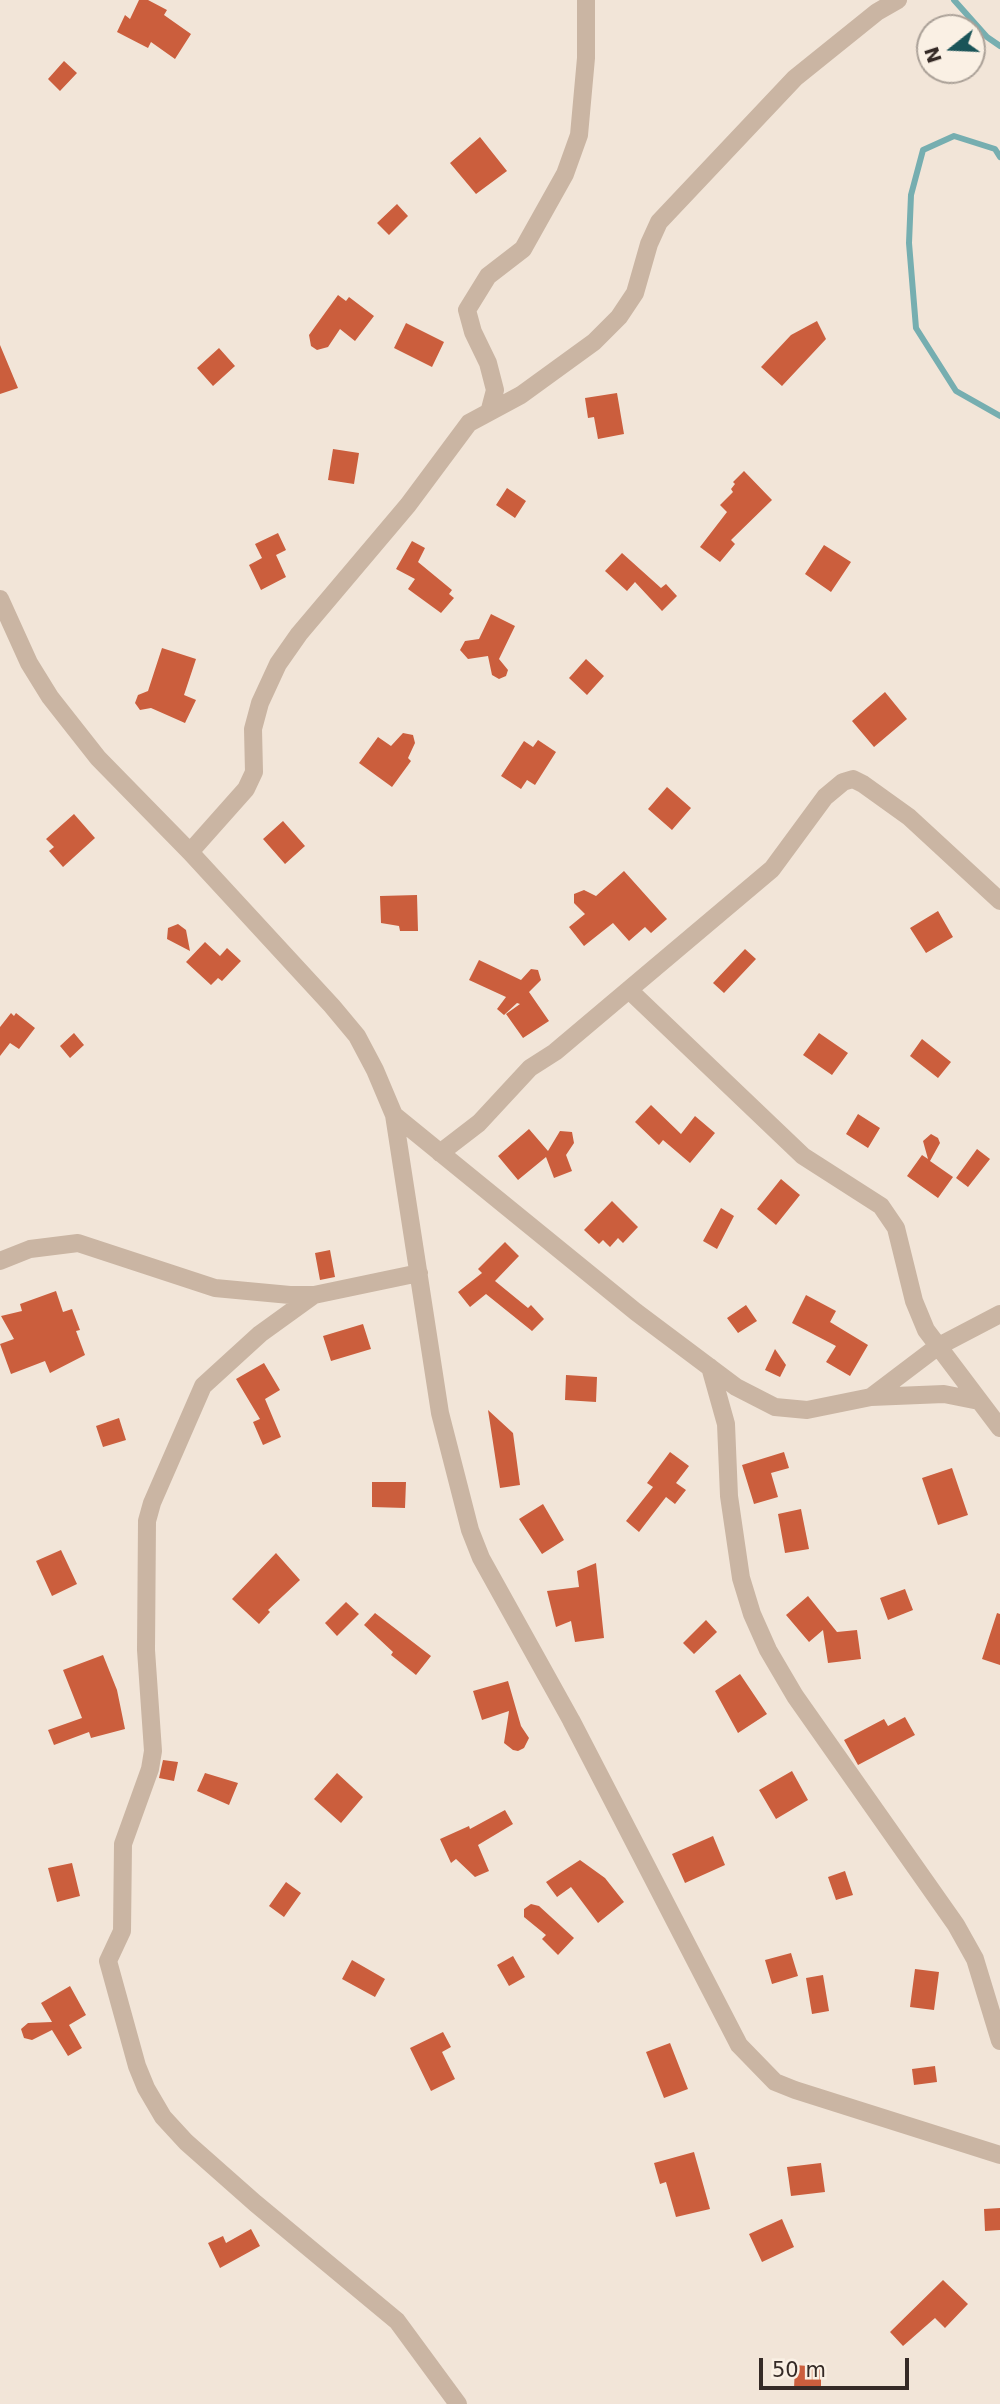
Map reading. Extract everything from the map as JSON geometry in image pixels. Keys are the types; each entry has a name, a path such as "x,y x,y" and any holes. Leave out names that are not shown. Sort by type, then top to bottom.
{"street":[{"path":"490,409 495,390 488,363 473,332 467,310 488,276 523,249 565,174 579,135 586,58 586,0"},
{"path":"190,852 246,789 254,772 253,729 260,703 278,664 299,634 408,505 469,423 490,409 521,396 594,342 619,317 635,293 649,244 659,222 674,205 795,78 877,12 898,0"},
{"path":"0,599 10,627 50,697 98,758 190,852 356,1036 394,1115 452,1468 481,1558 571,1720 739,2045 775,2081 795,2090 1000,2155"},
{"path":"440,1153 479,1123 530,1068 555,1052 772,869 825,797 843,782 853,779 909,817 1000,901"},
{"path":"629,990 803,1156 881,1206 895,1228 914,1301 937,1347 1000,1428"},
{"path":"394,1115 635,1312 736,1387 775,1407 807,1410 871,1397 944,1394 979,1401"},
{"path":"0,1261 30,1249 78,1243 215,1288 314,1294 419,1273"},
{"path":"314,1294 260,1334 203,1386 152,1503 147,1521 146,1650 153,1751 150,1769 123,1844 122,1931 108,1961 137,2066 163,2117 186,2142 255,2203 397,2321 458,2404"},
{"path":"871,1397 937,1347 1000,1314"},
{"path":"710,1367 726,1424 732,1519 741,1578 752,1614 768,1650 795,1696 956,1925 975,1959 1000,2041"}],"building":[{"path":"139,0 148,0 167,10 164,15 191,34 175,59 151,42 148,48 117,32 125,15 130,19"},
{"path":"64,61 77,73 60,91 48,79"},
{"path":"480,137 507,171 476,194 450,163"},
{"path":"397,204 408,216 389,235 377,223"},
{"path":"338,295 346,301 349,297 374,316 355,341 340,329 328,347 317,350 311,346 309,335"},
{"path":"817,321 826,339 782,386 761,367 791,335"},
{"path":"406,323 444,342 432,367 394,348"},
{"path":"0,345 18,388 0,394"},
{"path":"219,348 235,366 213,386 197,368"},
{"path":"617,393 624,434 598,439 594,417 588,418 585,398"},
{"path":"333,449 359,453 354,484 328,480"},
{"path":"744,471 772,500 731,540 735,544 720,562 700,547 727,512 720,505 733,492 733,482"},
{"path":"507,488 526,501 515,518 496,505"},
{"path":"278,533 286,550 276,555 286,577 261,590 249,565 262,558 255,544"},
{"path":"412,541 425,548 418,562 452,590 449,594 454,598 441,613 408,589 415,579 396,569"},
{"path":"824,545 851,562 831,592 805,574"},
{"path":"622,553 661,588 666,584 677,596 662,611 635,582 627,591 605,571"},
{"path":"491,614 515,626 499,659 508,670 506,676 499,679 492,675 488,656 468,659 460,650 465,641 479,639"},
{"path":"162,648 196,659 184,695 196,700 185,723 151,708 140,710 135,703 138,695 148,691"},
{"path":"586,659 604,676 587,695 569,678"},
{"path":"885,692 907,719 874,747 852,721"},
{"path":"403,733 413,735 415,743 408,758 411,761 392,787 359,763 378,737 391,746"},
{"path":"538,740 556,752 535,785 527,780 521,789 501,776 524,741 533,747"},
{"path":"667,787 691,808 672,830 648,809"},
{"path":"74,814 95,838 63,867 49,851 54,847 46,839"},
{"path":"283,821 305,846 285,864 263,839"},
{"path":"624,871 667,919 651,933 645,927 629,941 613,923 584,946 569,927 585,914 574,903 574,894 584,890 596,896"},
{"path":"417,895 418,931 400,931 399,926 381,923 380,896"},
{"path":"938,911 953,937 926,953 910,928"},
{"path":"178,924 186,930 190,951 167,939 168,928"},
{"path":"205,942 220,956 227,948 241,961 222,981 218,978 211,985 186,962"},
{"path":"745,949 756,959 724,993 713,983"},
{"path":"479,960 521,980 531,969 538,970 541,980 529,992 549,1021 523,1038 506,1014 520,1004 517,1003 504,1015 497,1009 506,997 469,980"},
{"path":"11,1013 14,1016 16,1013 35,1028 19,1049 10,1043 0,1056 0,1027"},
{"path":"74,1033 84,1045 70,1058 60,1046"},
{"path":"819,1033 848,1053 832,1075 803,1055"},
{"path":"922,1039 951,1062 938,1078 910,1056"},
{"path":"651,1105 681,1134 695,1116 715,1133 690,1163 663,1140 659,1145 635,1122"},
{"path":"858,1114 880,1128 868,1148 846,1134"},
{"path":"529,1129 548,1151 560,1131 572,1132 574,1143 566,1155 572,1171 554,1178 546,1157 518,1180 498,1156"},
{"path":"931,1134 938,1138 940,1143 930,1161 953,1177 938,1198 907,1176 922,1155 928,1159 923,1141"},
{"path":"977,1149 990,1159 968,1187 956,1178"},
{"path":"781,1179 800,1195 776,1225 757,1209"},
{"path":"612,1201 638,1227 623,1243 618,1238 610,1247 603,1240 599,1244 584,1230"},
{"path":"721,1208 734,1216 717,1249 703,1241"},
{"path":"505,1242 519,1256 495,1281 528,1308 531,1305 544,1319 532,1331 486,1294 470,1307 458,1292 482,1273 478,1269"},
{"path":"330,1250 335,1277 320,1280 315,1253"},
{"path":"56,1291 63,1312 72,1309 80,1330 76,1331 85,1355 50,1373 45,1361 11,1374 0,1344 14,1339 1,1316 22,1311 20,1304"},
{"path":"806,1295 836,1311 830,1322 868,1345 850,1376 826,1362 836,1346 792,1323"},
{"path":"746,1305 757,1321 738,1333 727,1318"},
{"path":"363,1324 371,1349 331,1361 323,1336"},
{"path":"775,1349 786,1365 780,1377 765,1370"},
{"path":"264,1363 280,1390 265,1399 281,1437 263,1445 253,1422 260,1419 236,1379"},
{"path":"566,1375 597,1377 596,1402 565,1400"},
{"path":"488,1410 513,1433 520,1485 500,1488"},
{"path":"119,1418 126,1440 103,1447 96,1426"},
{"path":"670,1452 689,1466 676,1483 686,1490 675,1504 666,1497 639,1532 626,1521 653,1487 647,1483"},
{"path":"784,1452 789,1468 771,1473 778,1497 754,1504 742,1465"},
{"path":"952,1468 968,1515 938,1525 922,1478"},
{"path":"372,1482 406,1482 405,1508 372,1507"},
{"path":"543,1504 564,1540 542,1554 519,1519"},
{"path":"801,1509 809,1549 785,1553 778,1514"},
{"path":"61,1550 77,1584 52,1596 36,1561"},
{"path":"276,1553 300,1580 268,1610 270,1612 259,1624 232,1599"},
{"path":"596,1563 604,1638 575,1642 571,1621 556,1627 547,1591 579,1587 577,1571"},
{"path":"905,1589 913,1610 888,1620 880,1598"},
{"path":"808,1596 837,1632 857,1630 861,1659 828,1663 823,1630 809,1642 786,1615"},
{"path":"346,1602 359,1614 337,1636 325,1623"},
{"path":"375,1613 431,1656 416,1675 391,1655 393,1652 364,1625"},
{"path":"997,1613 1000,1614 1000,1665 982,1659"},
{"path":"706,1620 717,1632 694,1654 683,1643"},
{"path":"103,1655 117,1690 125,1729 91,1738 89,1732 54,1745 48,1730 82,1718 63,1670"},
{"path":"740,1674 767,1714 738,1733 715,1691"},
{"path":"508,1681 521,1726 529,1738 524,1748 518,1751 504,1743 509,1711 482,1720 473,1691"},
{"path":"905,1717 915,1735 858,1765 844,1740 884,1719 888,1726"},
{"path":"163,1760 178,1762 174,1781 159,1778"},
{"path":"792,1771 808,1800 776,1819 759,1790"},
{"path":"205,1773 238,1783 229,1805 197,1791"},
{"path":"337,1773 363,1797 341,1823 314,1799"},
{"path":"505,1810 513,1824 478,1845 489,1871 475,1877 456,1859 451,1863 440,1839 469,1826 470,1829"},
{"path":"713,1836 725,1865 685,1883 672,1854"},
{"path":"580,1860 605,1878 624,1902 598,1923 571,1887 557,1897 546,1882"},
{"path":"72,1863 80,1896 57,1902 48,1868"},
{"path":"845,1871 853,1895 836,1900 828,1877"},
{"path":"286,1882 301,1893 284,1917 269,1906"},
{"path":"531,1904 539,1906 574,1938 558,1955 542,1939 546,1935 524,1917 524,1909"},
{"path":"791,1953 798,1976 772,1984 765,1960"},
{"path":"513,1956 525,1977 509,1986 497,1965"},
{"path":"352,1960 385,1979 375,1997 342,1979"},
{"path":"915,1969 939,1972 934,2010 910,2007"},
{"path":"823,1975 829,2011 812,2014 806,1978"},
{"path":"70,1986 86,2015 69,2025 82,2048 68,2056 52,2030 32,2040 24,2038 21,2029 28,2023 52,2022 41,2003"},
{"path":"443,2032 451,2047 442,2052 455,2079 431,2091 410,2048"},
{"path":"670,2043 688,2089 664,2098 646,2052"},
{"path":"935,2066 937,2082 914,2085 912,2069"},
{"path":"694,2152 710,2209 676,2217 666,2182 660,2184 654,2163"},
{"path":"821,2163 825,2192 791,2196 787,2167"},
{"path":"1000,2208 1000,2230 985,2231 984,2209"},
{"path":"782,2219 794,2247 762,2262 749,2234"},
{"path":"251,2229 260,2246 220,2268 208,2243 223,2236 226,2243"},
{"path":"943,2280 968,2304 945,2328 935,2318 903,2346 890,2332"},
{"path":"795,2365 821,2367 821,2390 794,2389"}],"waterway":[{"path":"954,0 987,37 1000,46"},
{"path":"1000,157 995,149 954,136 923,150 911,195 909,243 916,328 956,391 1000,416"}]}
